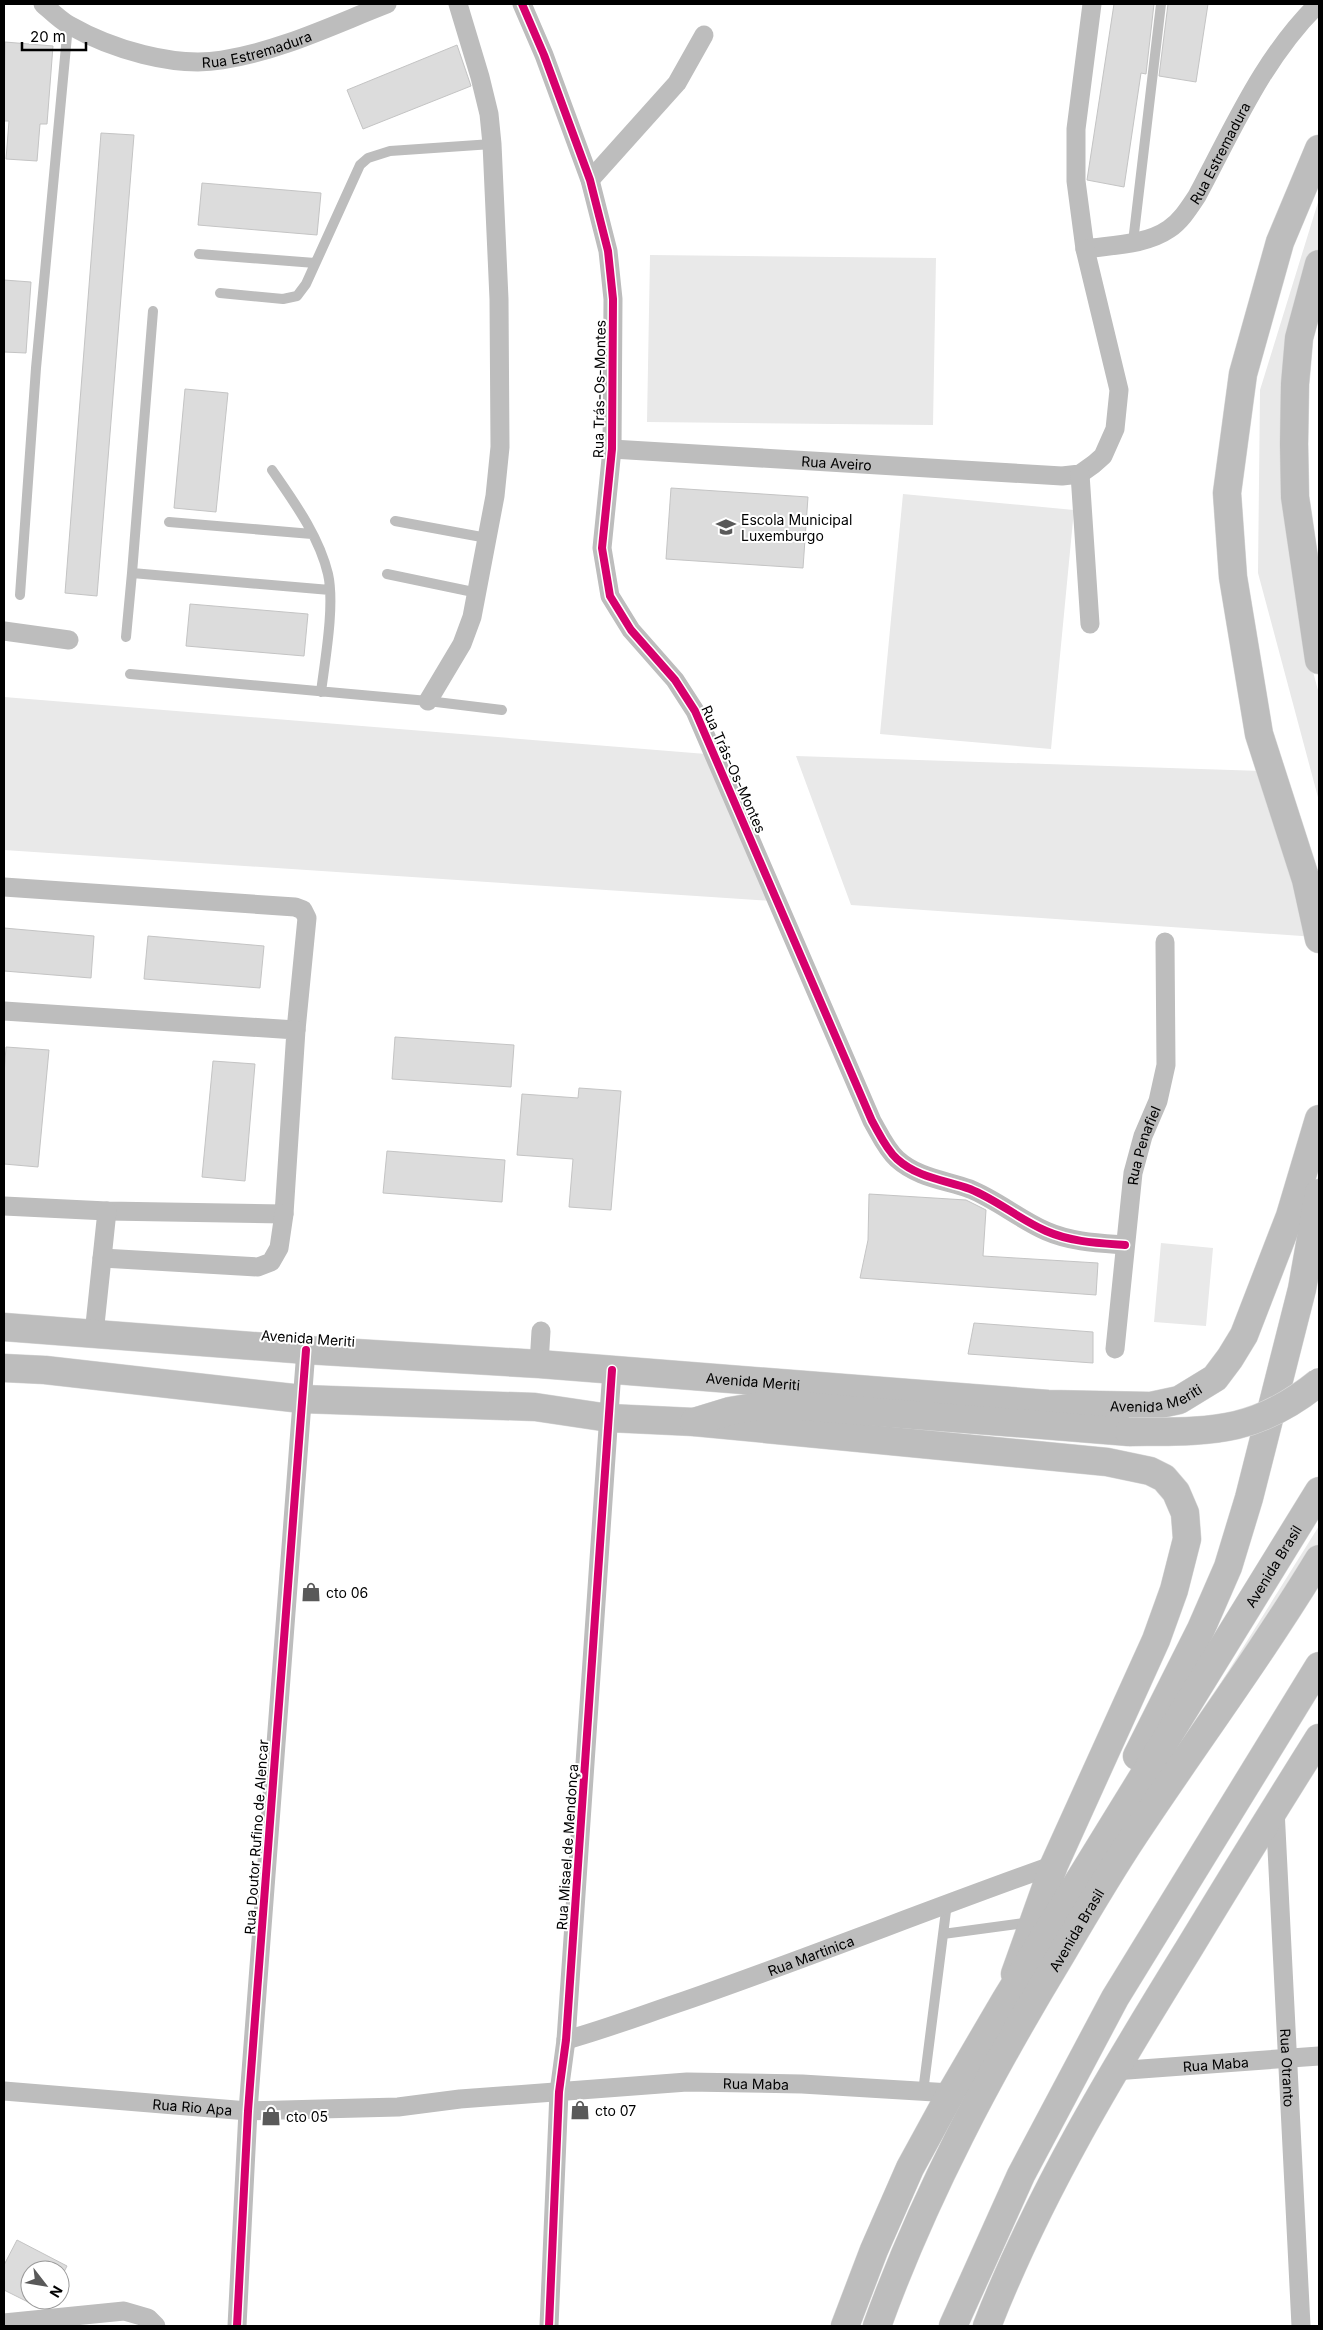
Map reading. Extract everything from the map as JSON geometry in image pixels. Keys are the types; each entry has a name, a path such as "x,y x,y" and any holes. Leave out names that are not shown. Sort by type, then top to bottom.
{"main road":[{"path":"1319,149 1280,242 1243,374 1227,493 1233,577 1260,734 1306,880 1319,939"},
{"path":"1319,264 1299,338 1295,384 1294,444 1295,497 1319,660"},
{"name":"Avenida Meriti","path":"4,1327 306,1350 539,1364 1048,1404 1152,1406 1179,1400 1215,1378 1244,1335 1290,1216 1319,1119"},
{"path":"1061,1910 1201,1629 1228,1567 1249,1498 1302,1289 1319,1193"},
{"path":"4,1368 45,1370 302,1399 535,1406 609,1418 694,1422 730,1411 760,1406 800,1406 1129,1432 1201,1431 1243,1424 1299,1399 1319,1382"},
{"name":"Avenida Brasil","path":"694,1422 1107,1462 1150,1471 1164,1478 1176,1492 1186,1513 1187,1539 1174,1590 1156,1640 1054,1865 1006,1999"},
{"name":"Avenida Brasil","path":"844,2326 874,2250 910,2168 951,2093 1006,1999 1319,1491"},
{"name":"Avenida Brasil","path":"877,2326 897,2270 943,2167 1028,2010 1134,1835 1287,1610 1319,1559"},
{"path":"953,2326 1022,2175 1115,1998 1319,1666"},
{"path":"1208,1848 1259,1784 1319,1698"},
{"path":"987,2326 1003,2285 1072,2143 1114,2071 1319,1738"}],"street":[{"name":"Rua Estremadura","path":"43,4 68,25 144,55 181,61 221,60 284,45 387,4"},
{"path":"428,701 462,644 472,617 478,593 500,447 501,384 492,144 489,114 458,4"},
{"name":"Rua Trás-Os-Montes","path":"522,4 544,55 590,180 608,252 613,299 612,449 602,548 610,596 630,630 675,680 695,711 872,1121 896,1159 916,1172 940,1182 968,1188 994,1200 1046,1231 1074,1240 1125,1245"},
{"path":"1090,624 1071,475 1103,456 1109,447 1116,429 1119,390 1085,249 1076,181 1076,129 1092,4"},
{"name":"Rua Estremadura","path":"1085,249 1133,242 1156,236 1170,229 1185,214 1197,196 1266,68 1302,19 1318,4"},
{"path":"590,180 678,84 704,35"},
{"name":"Rua Aveiro","path":"612,449 1071,475"},
{"path":"4,631 69,640"},
{"path":"4,887 296,907 303,910 307,918 296,1030 284,1214 279,1248 271,1262 258,1267 102,1258"},
{"name":"Rua Penafiel","path":"1115,1349 1133,1173 1143,1136 1158,1101 1166,1065 1166,942"},
{"path":"4,1012 296,1030"},
{"path":"4,1206 107,1211 284,1214"},
{"path":"94,1334 107,1211"},
{"path":"539,1364 541,1331"},
{"name":"Rua Doutor Rufino de Alencar","path":"237,2326 248,2111 306,1350"},
{"name":"Rua Misael de Mendonça","path":"548,2326 559,2092 566,2040 612,1370"},
{"name":"Rua Otranto","path":"1275,1808 1301,2326"},
{"name":"Rua Martinica","path":"566,2040 610,2027 777,1969 947,1903 1054,1865"},
{"name":"Rua Maba","path":"1114,2071 1319,2056"},
{"name":"Rua Maba","path":"559,2092 687,2082 802,2084 951,2093"},
{"name":"Rua Rio Apa","path":"4,2091 248,2111 398,2107 460,2099 559,2092"},
{"path":"4,2324 124,2311 148,2318 156,2326"}],"lane":[{"path":"1133,242 1161,4"},
{"path":"20,595 36,368 68,25"},
{"path":"220,294 290,298 302,291 360,165 368,158 390,150 492,144"},
{"path":"199,254 315,263"},
{"path":"126,638 153,311"},
{"path":"272,470 295,503 323,558 330,590 321,692"},
{"path":"395,521 487,538"},
{"path":"169,522 312,534"},
{"path":"132,573 330,590"},
{"path":"387,574 478,593"},
{"path":"130,674 428,701 502,710"},
{"path":"923,2092 947,1903"},
{"path":"944,1934 1033,1922"}],"shaded area":[{"path":"1319,199 1319,249 1305,288 1286,369 1312,668 1319,694 1319,801 1258,573 1260,390"},
{"path":"650,255 936,258 933,425 647,422"},
{"path":"903,494 1074,510 1051,749 880,734"},
{"path":"4,697 706,754 772,901 4,850"},
{"path":"796,756 1262,771 1316,937 851,905"},
{"path":"1161,1243 1213,1248 1206,1326 1154,1322"},
{"path":"1319,1526 1319,1545 1190,1755 1192,1729"}],"building":[{"path":"1114,4 1154,4 1146,74 1141,73 1124,187 1087,180"},
{"path":"1168,4 1208,4 1196,82 1159,76"},
{"path":"5,42 53,46 47,124 40,124 37,161 6,159 9,121 4,121"},
{"path":"457,45 471,86 363,129 347,90"},
{"path":"101,133 134,135 97,596 65,593"},
{"path":"202,183 321,193 317,235 198,225"},
{"path":"4,280 31,282 26,353 4,352"},
{"path":"185,389 228,393 216,512 174,508"},
{"path":"671,488 808,497 803,568 666,559"},
{"path":"190,604 308,614 304,656 186,646"},
{"path":"4,928 94,936 91,978 4,971"},
{"path":"148,936 264,946 260,988 144,979"},
{"path":"395,1037 514,1045 511,1087 392,1079"},
{"path":"6,1047 49,1050 38,1167 4,1164 4,1075"},
{"path":"213,1061 255,1064 245,1181 202,1177"},
{"path":"579,1088 621,1091 611,1210 569,1207 573,1159 517,1155 522,1094 578,1098"},
{"path":"387,1151 505,1160 502,1202 383,1193"},
{"path":"869,1194 966,1200 986,1210 983,1256 1098,1263 1096,1295 860,1278 868,1240"},
{"path":"974,1323 1093,1332 1093,1363 968,1354"},
{"path":"17,2240 55,2260 20,2260 20,2298 4,2290 4,2265"}],"cycle path":[{"path":"522,4 544,55 590,180 608,251 613,299 612,449 602,548 610,596 631,630 675,680 695,711 872,1121 889,1151 897,1159 914,1170 932,1178 980,1193 1055,1235 1095,1243 1125,1245"},
{"path":"237,2326 248,2111 306,1350"},
{"path":"549,2326 559,2092 566,2040 612,1370"}],"place":[{"name":"Escola Municipal Luxemburgo","path":"726,527"},
{"name":"cto 06","path":"311,1592"},
{"name":"cto 07","path":"580,2110"},
{"name":"cto 05","path":"271,2116"}]}
